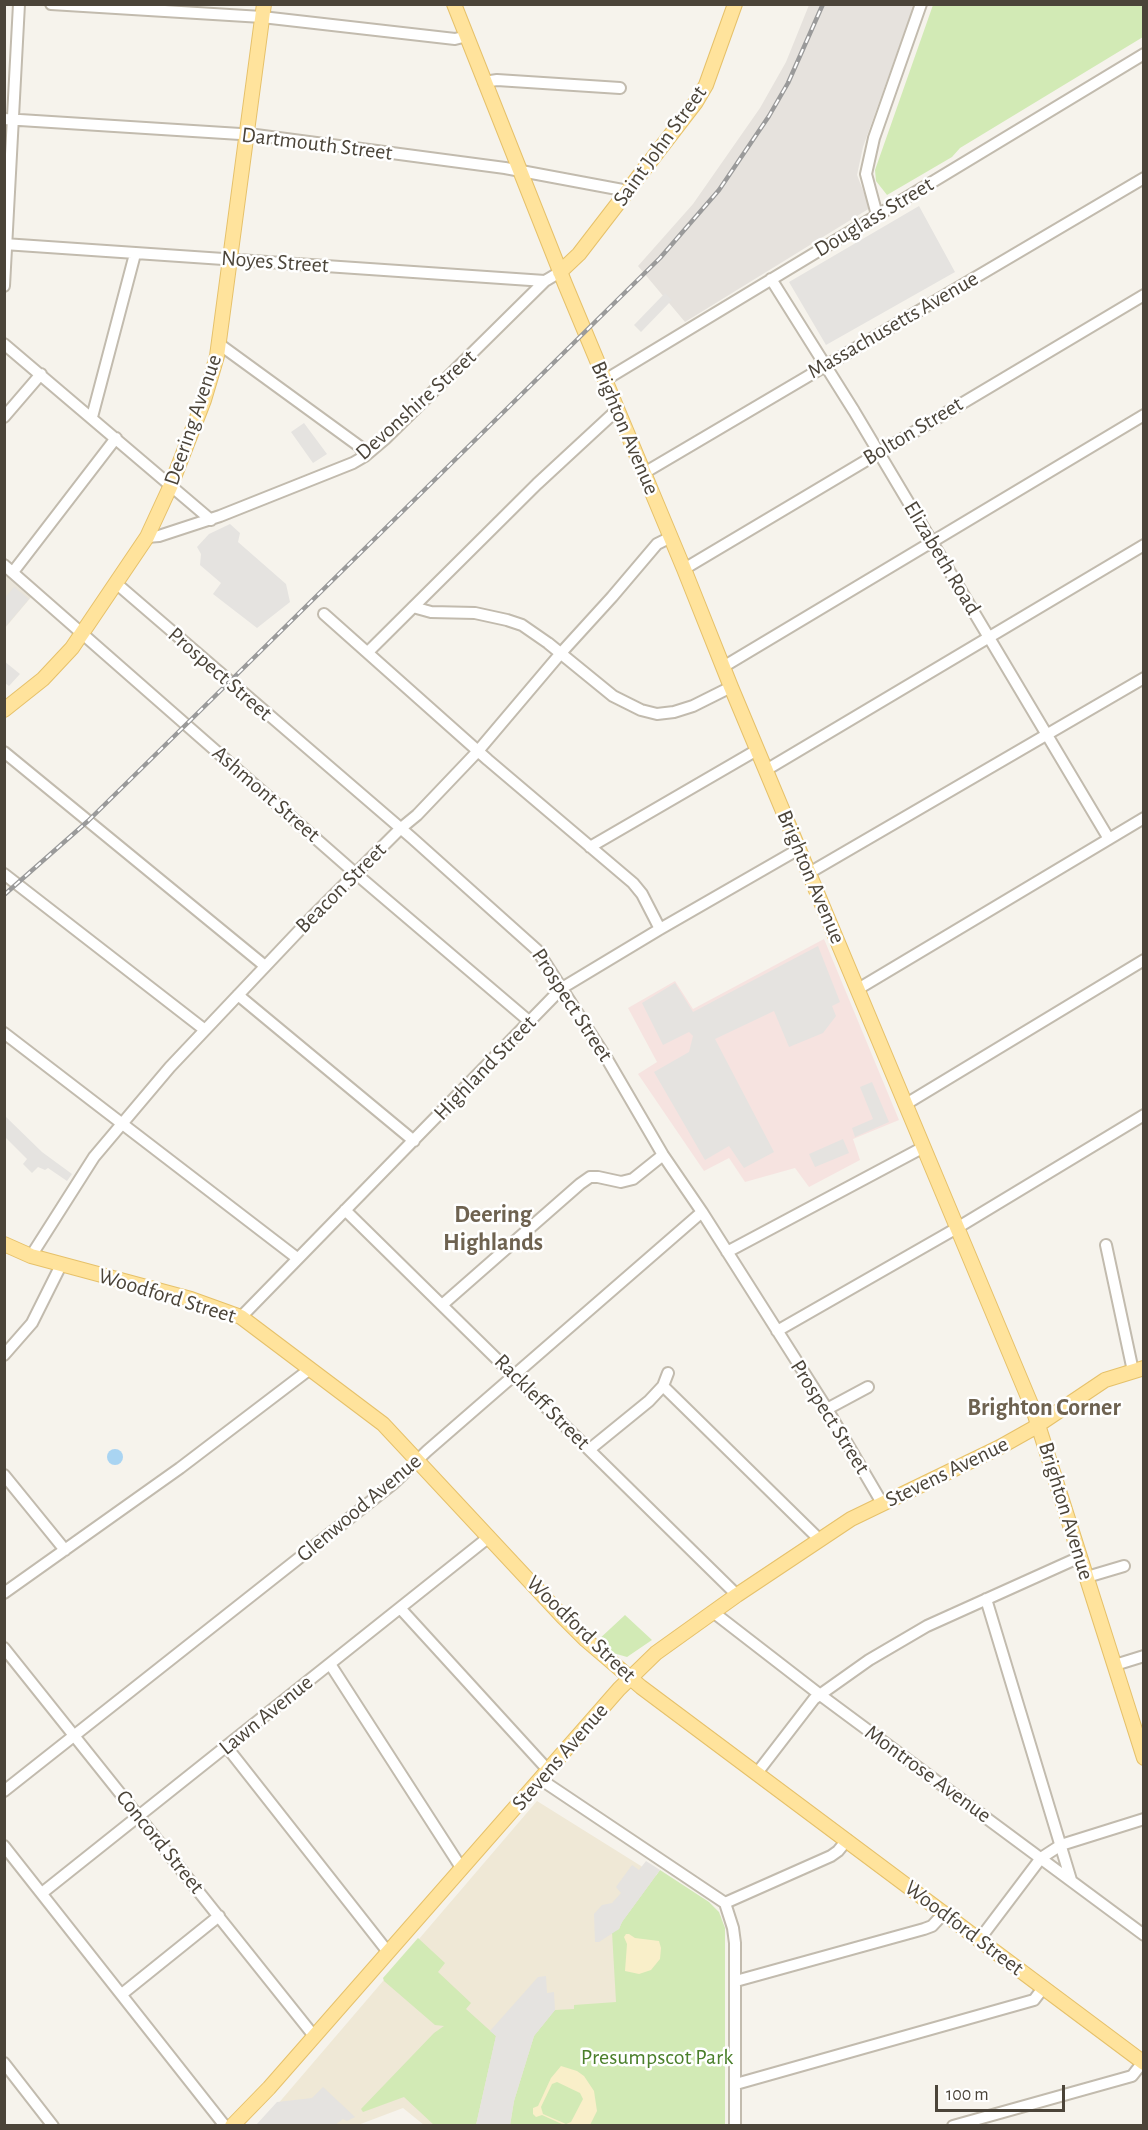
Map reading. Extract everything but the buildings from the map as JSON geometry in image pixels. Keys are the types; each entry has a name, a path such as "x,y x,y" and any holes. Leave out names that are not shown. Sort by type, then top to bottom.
{"main road":[{"name":"Brighton Avenue","path":"454,4 519,171 671,537 730,687 1039,1424 1143,1758"},
{"name":"Saint John Street","path":"560,272 579,254 686,117 706,85 735,4"},
{"name":"Deering Avenue","path":"4,710 59,664 117,584 147,537 171,485 204,400 219,344 263,11"},
{"name":"Woodford Street","path":"4,1244 31,1256 189,1299 241,1317 383,1424 562,1616 586,1640 630,1677 1143,2063"},
{"name":"Stevens Avenue","path":"232,2126 269,2088 630,1677 656,1653 737,1595 851,1519 1000,1447 1105,1380 1138,1369"}],"street":[{"path":"4,286 9,119 19,4"},
{"path":"51,4 263,11 454,39 466,36"},
{"path":"877,215 866,174 874,138 921,4"},
{"name":"Douglass Street","path":"605,380 1143,54"},
{"path":"484,82 497,80 620,88"},
{"name":"Dartmouth Street","path":"9,119 247,134 386,151 519,171 628,191"},
{"name":"Massachusetts Avenue","path":"644,473 1143,178"},
{"name":"Noyes Street","path":"6,244 545,281"},
{"path":"92,417 135,254"},
{"name":"Devonshire Street","path":"147,537 159,536 211,520 353,464 385,439 545,281 560,272"},
{"name":"Elizabeth Road","path":"771,279 933,541 1109,839"},
{"name":"Bolton Street","path":"684,569 1143,295"},
{"path":"4,344 211,520"},
{"path":"219,344 359,446 365,456"},
{"path":"4,417 41,374"},
{"path":"368,652 530,491 618,410"},
{"path":"723,667 1143,415"},
{"path":"9,568 116,438"},
{"name":"Beacon Street","path":"31,1256 81,1176 122,1123 238,994 478,751 657,544 671,537"},
{"path":"766,770 1143,545"},
{"name":"Ashmont Street","path":"9,568 355,873 530,1022"},
{"name":"Prospect Street","path":"117,584 530,942 562,988 663,1155 702,1212 827,1409 882,1503"},
{"path":"413,607 431,612 475,613 507,620 535,634 614,696 640,710 657,714 674,712 693,706 730,687"},
{"path":"324,614 478,751 633,883 642,894 660,928"},
{"path":"809,873 1143,678"},
{"path":"590,847 757,750"},
{"path":"4,752 265,966"},
{"path":"858,989 1143,818"},
{"name":"Highland Street","path":"241,1317 562,988 660,928 799,849"},
{"path":"4,874 205,1030"},
{"path":"906,1104 1143,960"},
{"path":"238,994 414,1141"},
{"path":"4,1033 297,1258"},
{"path":"777,1331 957,1228 1143,1115"},
{"path":"727,1252 922,1148"},
{"path":"442,1305 590,1177 621,1182 633,1179 663,1155"},
{"name":"Rackleff Street","path":"345,1210 737,1595"},
{"name":"Glenwood Avenue","path":"4,1791 394,1483 514,1374 702,1212"},
{"path":"1106,1245 1138,1369"},
{"path":"4,1355 32,1323 61,1264"},
{"path":"4,1593 180,1468 310,1369"},
{"path":"590,1449 639,1410 663,1386 668,1374"},
{"path":"663,1386 819,1539"},
{"path":"827,1409 868,1387"},
{"path":"4,1475 65,1550"},
{"name":"Lawn Avenue","path":"42,1893 489,1537"},
{"path":"757,1773 819,1694 927,1626 1080,1557"},
{"path":"1087,1577 1124,1566"},
{"path":"986,1599 1071,1880"},
{"path":"400,1608 544,1774 725,1903 734,1928 735,2126"},
{"name":"Montrose Avenue","path":"713,1612 819,1694 1143,1935"},
{"name":"Concord Street","path":"4,1648 314,2036"},
{"path":"1115,1665 1143,1656"},
{"path":"330,1664 462,1869"},
{"path":"226,1746 388,1952"},
{"path":"979,1940 1041,1858 1061,1845 1143,1819"},
{"path":"725,1903 831,1856 847,1840"},
{"path":"4,1845 225,2126"},
{"path":"736,1981 924,1929 932,1926 944,1913"},
{"path":"122,1994 219,1916"},
{"path":"736,2084 1034,2000 1043,1988"},
{"path":"4,2062 53,2126"},
{"path":"953,2126 1132,2076 1143,2063"}],"shaded area":[{"path":"809,5 914,5 863,147 857,175 870,208 685,322 638,266 693,204 760,108 786,62"},
{"path":"919,206 955,272 826,345 789,282"},
{"path":"665,293 672,300 641,332 634,325"},
{"path":"304,423 327,454 313,463 291,432"},
{"path":"230,524 240,533 238,542 286,584 290,602 257,628 213,594 221,583 200,565 201,554 197,547 209,534"},
{"path":"5,571 32,596 5,628"},
{"path":"14,587 29,599 5,627 5,598"},
{"path":"4,661 20,674 9,686 5,683"},
{"path":"824,939 899,1120 853,1139 860,1160 809,1187 795,1168 745,1182 729,1158 704,1171 638,1074 657,1062 628,1008 675,981 693,1009"},
{"path":"818,946 840,1002 832,1006 836,1016 823,1033 789,1047 774,1011 715,1039 774,1152 744,1168 729,1146 705,1160 654,1072 689,1052 693,1036 689,1032 663,1045 642,1003 675,983 693,1012"},
{"path":"872,1082 889,1122 855,1137 852,1128 873,1119 860,1087"},
{"path":"4,1115 42,1152 72,1174 67,1181 48,1168 45,1170 38,1167 32,1173 23,1164 27,1159 5,1137"},
{"path":"843,1139 849,1153 815,1167 809,1154"},
{"path":"537,1801 721,1916 723,2125 424,2125 403,2108 358,2125 259,2126"},
{"path":"646,1861 660,1870 619,1929 599,1942 595,1942 594,1914 602,1905 612,1903 621,1893 616,1887 632,1865 639,1870"},
{"path":"546,1976 547,1993 554,1992 555,2010 534,2036 514,2101 510,2125 476,2125 496,2036 490,2031 538,1977"},
{"path":"323,2087 355,2117 347,2121 343,2119 335,2125 256,2125 277,2102 312,2098"}],"green space":[{"path":"933,5 1143,5 1143,37 960,148 952,157 887,195 876,181 875,170"},
{"path":"625,1615 652,1640 627,1657 613,1653 597,1641"},
{"name":"Presumpscot Park","path":"660,1870 709,1902 719,1912 725,1928 725,2125 510,2126 514,2101 534,2036 555,2010 574,2009 574,2005 616,2002 612,1932 619,1929"},
{"path":"418,1938 445,1963 438,1972 471,2003 466,2009 496,2036 476,2125 434,2125 404,2097 363,2112 361,2109 434,2033 444,2026 435,2025 383,1978"}],"sand":[{"path":"626,1934 635,1938 659,1941 660,1959 651,1970 639,1974 625,1971 627,1944 624,1937"},
{"path":"561,2066 584,2076 594,2091 597,2111 590,2125 564,2125 542,2115 536,2117 533,2114 533,2108 538,2106 551,2078","holes":["557,2082 580,2093 583,2099 571,2122 566,2124 543,2114 541,2107 552,2084"]}],"water":[{"path":"115,1449 121,1451 123,1457 121,1463 115,1465 109,1463 107,1457 109,1451"}],"railway":[{"path":"4,895 88,821 660,258 719,190 769,116 788,83 823,4"}],"district":[{"name":"Deering Highlands","path":"493,1229"},
{"name":"Brighton Corner","path":"1044,1408"}]}
